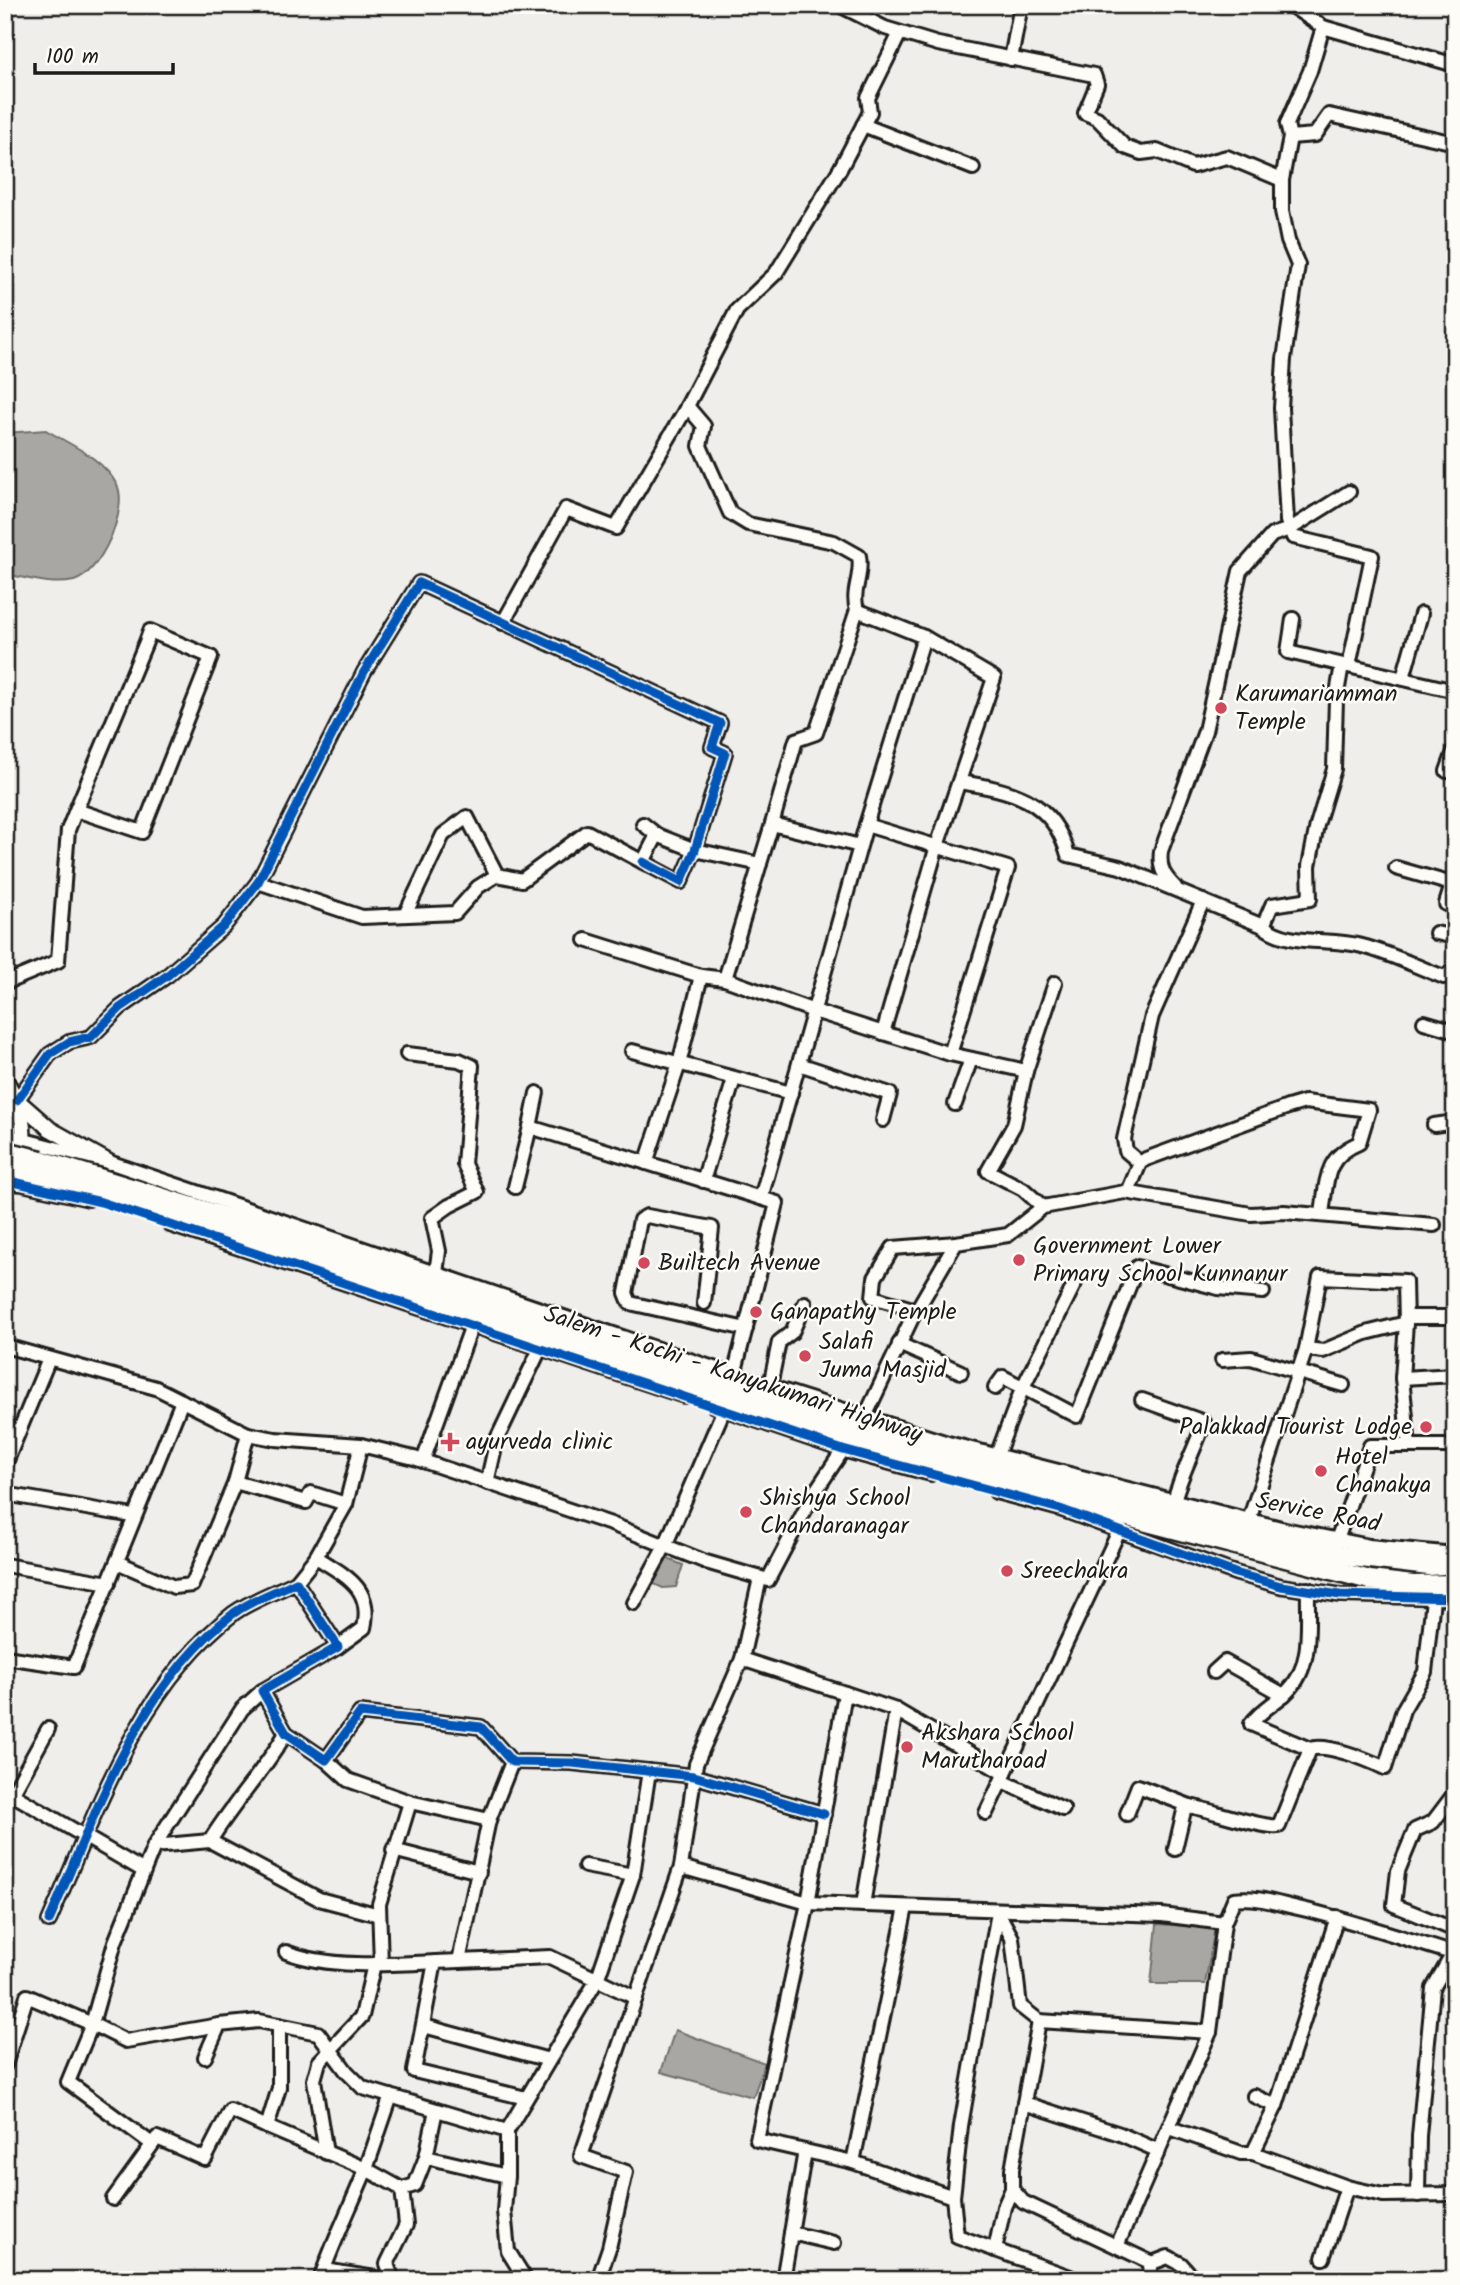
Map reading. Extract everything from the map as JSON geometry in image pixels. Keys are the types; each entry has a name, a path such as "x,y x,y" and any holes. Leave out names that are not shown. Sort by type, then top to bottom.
{"highway":[{"name":"Salem - Kochi - Kanyakumari Highway","path":"5,1151 40,1168 233,1235 878,1452 1073,1500 1141,1522 1370,1580 1413,1585 1455,1584"},
{"name":"Salem - Kochi - Kanyakumari Highway","path":"5,1169 40,1168 232,1219 870,1433 1144,1507 1344,1556 1429,1566 1455,1564"}],"main road":[{"path":"5,1079 24,1119 24,1139 12,1181"},
{"path":"5,1120 15,1109 17,1100"},
{"path":"17,1100 50,1129 109,1162"}],"street":[{"path":"839,5 900,33 1094,75 1097,85 1085,113 1097,118 1125,147 1141,153 1157,151 1193,166 1227,157 1282,180"},
{"path":"1011,59 1021,5"},
{"path":"1290,5 1323,27 1455,65"},
{"path":"1263,926 1272,905 1310,899 1310,866 1317,825 1334,769 1336,699 1372,556 1293,537 1283,478 1281,408 1284,359 1298,265 1288,242 1282,211 1282,180 1290,137 1287,124 1310,71 1323,27"},
{"path":"503,623 566,509 616,528 687,406 737,310 776,273 791,252 870,112 868,98 900,33"},
{"path":"1290,137 1315,135 1329,115 1455,143"},
{"path":"863,125 973,168"},
{"path":"687,406 704,426 700,446 730,513 748,524 834,542 859,556 862,568 853,597 857,610 816,733 796,740 725,979"},
{"path":"1178,890 1164,876 1160,864 1161,851 1205,731 1240,571 1272,535 1290,530 1349,492"},
{"path":"17,1100 50,1054 69,1042 91,1037 120,1008 168,975 224,926 258,882 364,672 419,583 720,723 712,747 725,753 695,850 681,882 587,832 522,880 497,875 478,887 455,913 362,917 258,882"},
{"path":"857,610 924,637 994,678 937,846 883,1033"},
{"path":"1403,678 1421,614"},
{"path":"1293,618 1288,652 1455,691"},
{"path":"5,984 58,961 68,830 76,810 145,642 150,631 211,657 142,832 76,810"},
{"path":"761,1198 866,825 924,637"},
{"path":"1451,768 1455,749"},
{"path":"959,782 1021,796 1051,816 1062,833 1068,855 1120,867 1263,926 1278,938 1338,941 1365,946 1444,977 1455,969"},
{"path":"405,915 443,835 467,817 497,875"},
{"path":"643,824 657,835 695,850 760,864"},
{"path":"772,824 860,846"},
{"path":"866,825 1008,868 950,1054"},
{"path":"643,862 657,835"},
{"path":"1396,868 1453,880 1446,904 1455,908"},
{"path":"1140,1163 1126,1151 1124,1139 1152,1016 1203,901"},
{"path":"1436,933 1455,937"},
{"path":"586,940 701,976 725,979 814,1011 950,1054 1026,1072"},
{"path":"646,1163 679,1064 701,976"},
{"path":"1043,1207 1023,1189 988,1171 1014,1125 1026,1072 1055,984"},
{"path":"1424,1022 1455,1031"},
{"path":"632,1051 791,1093"},
{"path":"407,1054 459,1060 472,1066 464,1164 478,1192 432,1218 439,1251 436,1273"},
{"path":"955,1104 971,1059"},
{"path":"799,1064 890,1094 883,1120"},
{"path":"704,1181 734,1079"},
{"path":"515,1187 537,1093"},
{"path":"1128,1192 1140,1163 1202,1136 1306,1102 1368,1110 1359,1143 1343,1149 1330,1165 1322,1214"},
{"path":"1434,1125 1455,1122"},
{"path":"530,1127 778,1203 734,1375"},
{"name":"Service Road","path":"5,1135 109,1162 865,1417 997,1455 1249,1521 1337,1540 1455,1554"},
{"path":"12,1181 126,1210 843,1450 1060,1509 1235,1573 1340,1595 1455,1598"},
{"path":"916,1310 873,1297 875,1278 893,1248 956,1243 1008,1235 1043,1207 1089,1196 1128,1192 1251,1214 1322,1214 1434,1225"},
{"path":"704,1303 712,1228 647,1216 640,1220 626,1293 629,1303 635,1307 746,1329"},
{"path":"865,1417 916,1310 956,1243"},
{"path":"995,1388 1003,1377 1077,1416 1137,1267 1218,1288 1263,1292"},
{"path":"1249,1521 1306,1349 1320,1276 1405,1281 1406,1320 1402,1378 1409,1446"},
{"path":"997,1455 1022,1389 1075,1283"},
{"path":"770,1386 779,1342 792,1332 805,1303"},
{"path":"1306,1349 1323,1351 1366,1332 1406,1320 1455,1317"},
{"path":"423,1461 471,1325"},
{"path":"899,1344 961,1372"},
{"path":"5,1346 156,1388 248,1434 275,1439 361,1445 423,1461 706,1562 768,1580 843,1450"},
{"path":"487,1483 497,1439 540,1349"},
{"path":"1222,1360 1240,1357 1343,1385"},
{"path":"5,1465 49,1359"},
{"path":"1402,1378 1455,1375"},
{"path":"1142,1400 1204,1422 1194,1454 1180,1478 1174,1502"},
{"path":"5,1657 74,1667 133,1516 182,1401"},
{"path":"634,1603 665,1546 724,1409"},
{"path":"117,1562 174,1587 192,1586 234,1482 248,1434"},
{"path":"819,1442 832,1466"},
{"path":"49,1922 135,1729 195,1647 237,1612 296,1582 316,1557 346,1504 361,1445"},
{"path":"1337,1540 1370,1446 1455,1446"},
{"path":"234,1482 306,1502 312,1493 346,1504"},
{"path":"5,1494 133,1516"},
{"path":"986,1813 1120,1529"},
{"path":"152,2144 68,2082 92,2024 115,1942 154,1846 242,1709 262,1691 338,1647 364,1628 368,1612 354,1581 316,1557"},
{"path":"5,1564 109,1583"},
{"path":"598,2280 609,2248 626,2172 581,2156 681,1867 696,1764 742,1659 760,1578"},
{"path":"296,1582 338,1647"},
{"path":"1308,1589 1303,1668 1284,1695 1259,1712 1251,1724 1310,1749 1324,1748 1385,1768 1403,1710 1425,1672 1433,1598"},
{"path":"742,1659 896,1710 1003,1778 1063,1809"},
{"path":"1214,1672 1225,1662 1284,1695"},
{"path":"262,1691 286,1733 326,1760 348,1780 410,1802 489,1820"},
{"path":"845,1693 808,1903 757,2140 853,2162 953,2197"},
{"path":"863,1905 896,1710"},
{"path":"326,1760 360,1713 481,1727 512,1762 572,1763 694,1776 824,1814"},
{"path":"48,1729 9,1792 144,1871"},
{"path":"211,1841 227,1813 270,1761 286,1733"},
{"path":"1127,1814 1138,1786 1190,1807 1230,1814 1270,1828 1279,1826 1310,1749"},
{"path":"459,1961 463,1929 480,1872 489,1820 512,1762"},
{"path":"526,2280 508,2252 505,2211 506,2130 597,1980 633,1875 649,1771"},
{"path":"1455,1793 1433,1822 1415,1830 1398,1871 1394,1905 1455,1930"},
{"path":"326,2153 314,2080 319,2062 362,2016 378,1964 379,1904 393,1850 410,1802"},
{"path":"1175,1849 1184,1811 1190,1807"},
{"path":"154,1846 211,1841 319,1899 379,1915"},
{"path":"393,1850 480,1872"},
{"path":"585,1866 633,1875"},
{"path":"681,1867 808,1903 998,1912 1163,1915 1224,1923"},
{"path":"1117,2246 1210,2032 1224,1923 1234,1899 1251,1897 1337,1917 1454,1953 1433,1987 1419,2136 1418,2195"},
{"path":"853,2162 906,1907"},
{"path":"998,1912 1013,1938 1020,2006 1039,2021 1210,2032"},
{"path":"998,1912 961,2126 953,2197 957,2236 1071,2279"},
{"path":"1253,2153 1276,2106 1337,1917"},
{"path":"286,1952 301,1958 378,1964 550,1957 636,1998"},
{"path":"435,1962 414,2071 526,2098"},
{"path":"5,2066 27,1996 126,2041 259,2021 318,2033 347,2072 363,2088 506,2130"},
{"path":"995,2250 1003,2207 1012,2189 1012,2169 1039,2021"},
{"path":"205,2057 219,2025"},
{"path":"267,2127 279,2088 279,2025"},
{"path":"424,2026 549,2060"},
{"path":"1254,2095 1276,2106"},
{"path":"391,2096 366,2169 322,2275 390,2280 387,2264 406,2225 402,2189"},
{"path":"1024,2103 1120,2134 1159,2151"},
{"path":"113,2199 157,2138 205,2159 230,2110 366,2169 402,2189 415,2185 426,2157 436,2110"},
{"path":"1170,2128 1241,2154 1253,2153 1347,2187 1383,2195 1455,2194"},
{"path":"783,2280 805,2151"},
{"path":"426,2157 507,2176"},
{"path":"1323,2258 1347,2187"},
{"path":"1012,2189 1023,2203 1152,2263 1168,2257 1181,2264 1195,2280"},
{"path":"791,2233 834,2243"},
{"path":"1146,2280 1152,2263"}],"shaded area":[{"path":"46,430 86,453 104,467 117,485 120,496 116,524 102,554 84,576 74,581 48,582 5,574 5,433"},
{"path":"663,1557 683,1565 676,1587 663,1588 652,1583"},
{"path":"1157,1924 1215,1928 1205,1984 1151,1984"},
{"path":"675,2030 765,2063 753,2097 661,2072"}],"cycle path":[{"path":"17,1100 50,1054 69,1042 91,1037 120,1008 168,975 224,926 258,882 364,672 419,583 720,723 712,747 725,753 695,850 681,882 643,862"},
{"path":"5,1180 101,1202 843,1450 1060,1509 1235,1573 1281,1586 1340,1595 1455,1598"},
{"path":"49,1921 123,1755 145,1715 171,1677 200,1643 234,1613 296,1582 338,1647 262,1691 286,1733 326,1760 360,1713 481,1727 512,1762 572,1763 694,1776 824,1814"}],"place":[{"name":"Karumariamman Temple","path":"1221,708"},
{"name":"Government Lower Primary School Kunnanur","path":"1019,1260"},
{"name":"Builtech Avenue","path":"644,1263"},
{"name":"Ganapathy Temple","path":"756,1312"},
{"name":"Salafi Juma Masjid","path":"805,1356"},
{"name":"Palakkad Tourist Lodge","path":"1426,1427"},
{"name":"ayurveda clinic","path":"450,1442"},
{"name":"Hotel Chanakya","path":"1321,1471"},
{"name":"Shishya School Chandaranagar","path":"746,1512"},
{"name":"Sreechakra","path":"1007,1571"},
{"name":"Akshara School Marutharoad","path":"907,1747"}]}
